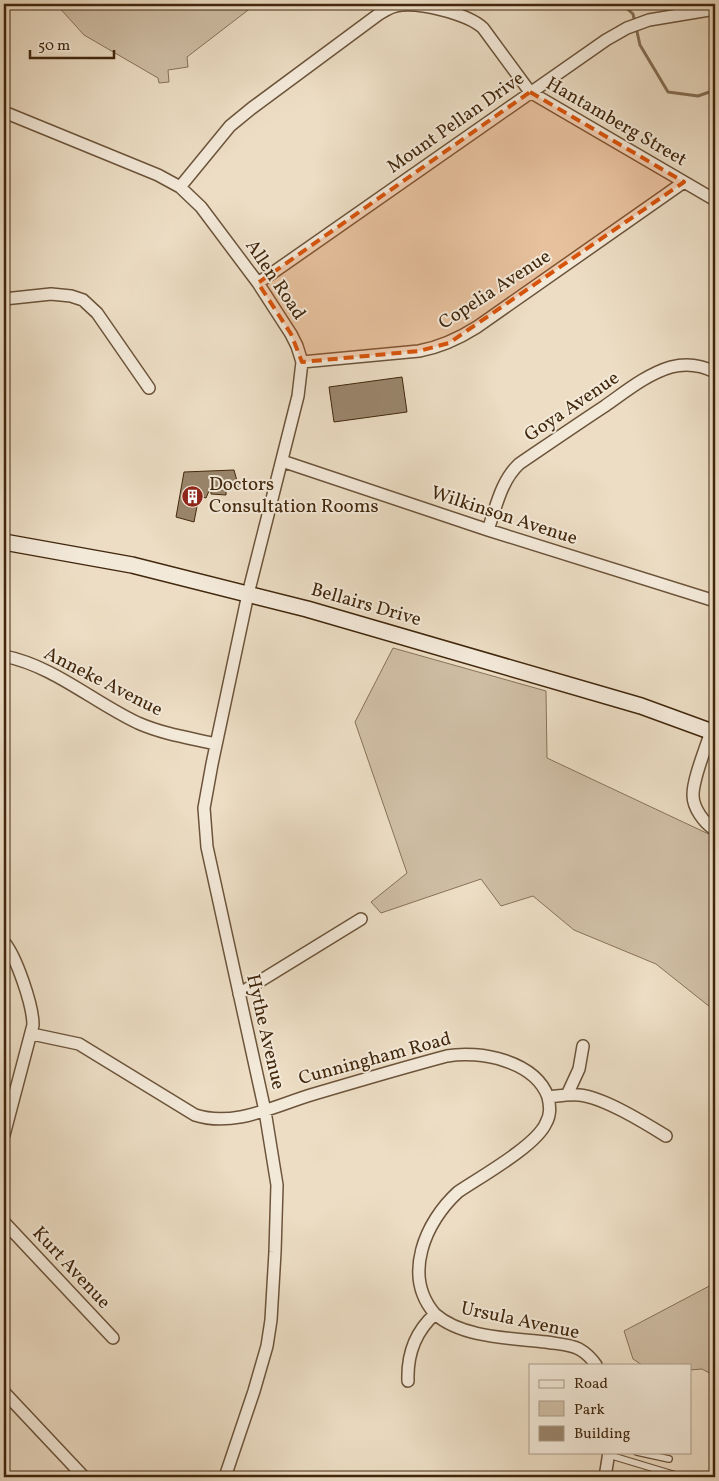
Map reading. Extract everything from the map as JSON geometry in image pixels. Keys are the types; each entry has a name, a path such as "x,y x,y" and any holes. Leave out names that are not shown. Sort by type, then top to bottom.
{"street":[{"name":"Hantamberg Street","path":"180,187 230,126 379,14 398,5 435,9 474,21 483,28 530,92 715,200"},
{"name":"Mount Pellan Drive","path":"258,283 606,40 627,28 649,20 715,9"},
{"name":"Allen Road","path":"4,112 149,171 180,187 201,207 258,283 297,346 302,362 298,396 248,594"},
{"name":"Copelia Avenue","path":"302,362 419,350 454,341 477,327 684,182"},
{"path":"4,299 52,294 83,300 97,313 149,388"},
{"name":"Goya Avenue","path":"488,530 506,480 511,472 526,459 634,386 663,370 689,365 705,367 715,372"},
{"name":"Wilkinson Avenue","path":"282,462 488,530 715,601"},
{"name":"Bellairs Drive","path":"4,542 132,565 307,609 641,706 714,732"},
{"name":"Hythe Avenue","path":"225,1477 262,1366 271,1320 277,1220 277,1186 265,1111 205,837 204,808 248,594"},
{"name":"Anneke Avenue","path":"4,656 37,666 130,719 146,726 171,734 216,744"},
{"path":"714,732 694,787 693,798 706,823 715,830"},
{"path":"239,994 361,919"},
{"path":"4,942 15,960 33,1017 32,1034 4,1136"},
{"name":"Cunningham Road","path":"32,1034 79,1044 195,1115 213,1119 265,1111 279,1104 447,1056 464,1053 500,1058 517,1066 534,1076 546,1089 548,1097"},
{"path":"567,1095 579,1069 583,1046"},
{"path":"408,1381 408,1365 417,1335 436,1314 422,1294 419,1277 420,1258 427,1234 437,1215 458,1192 528,1145 541,1132 549,1116 548,1097 581,1095 598,1100 624,1112 666,1136"},
{"name":"Kurt Avenue","path":"4,1222 113,1338"},
{"name":"Ursula Avenue","path":"436,1314 457,1328 568,1345 584,1352 595,1364"},
{"path":"4,1392 84,1477"},
{"path":"605,1477 609,1454"}],"lane":[{"path":"609,1454 682,1477"},
{"path":"646,1454 669,1459"}],"highlighted area":[{"path":"530,92 684,182 449,343 419,351 302,362 291,334 258,283"}],"green space":[{"path":"56,4 256,4 187,57 188,67 168,70 169,82 159,83 158,78 84,35"},
{"path":"393,648 546,691 547,758 715,837 715,1011 656,964 574,930 533,896 501,906 481,879 381,913 371,902 407,873 355,722"},
{"path":"715,1283 715,1376 702,1369 692,1370 692,1364 640,1364 633,1359 624,1331"}],"building":[{"path":"402,377 407,412 334,422 329,387"},
{"name":"Doctors Consultation Rooms","path":"234,470 239,488 226,489 226,495 211,494 209,491 206,498 199,496 194,522 176,517 184,472"}],"waterway":[{"path":"622,4 633,14 640,45 668,92 698,96 715,90"}],"place":[{"name":"Doctors Consultation Rooms","path":"193,496"}]}
